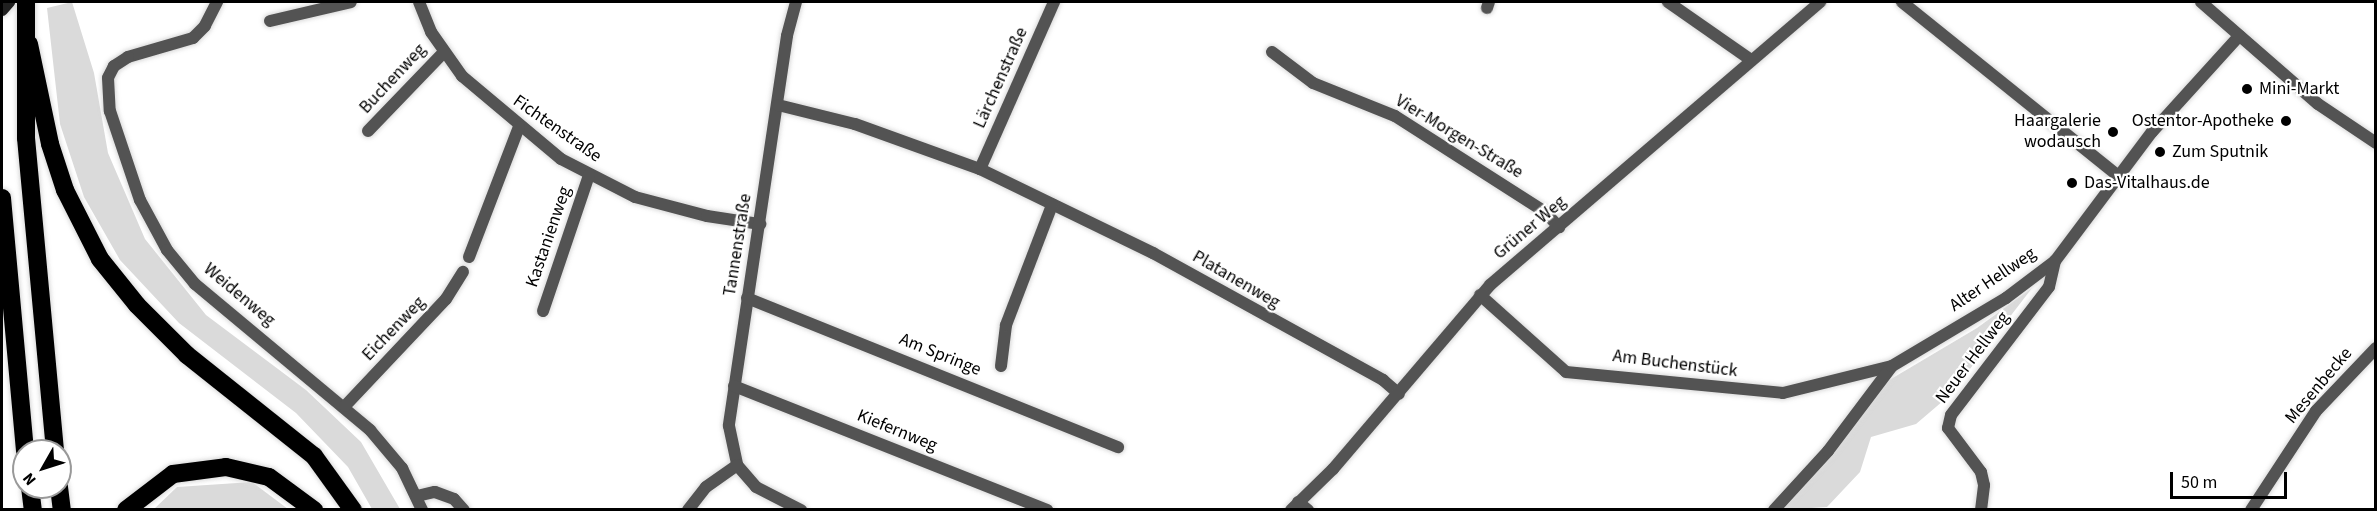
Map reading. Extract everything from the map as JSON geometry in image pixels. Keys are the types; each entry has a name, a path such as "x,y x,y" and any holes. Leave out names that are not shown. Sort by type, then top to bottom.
{"highway":[{"path":"26,2 28,44 26,138 54,439"},
{"path":"28,44 50,144 64,190 100,259 137,305 187,355 314,456 353,510"},
{"path":"2,198 24,439"},
{"path":"126,510 167,477 217,467 245,469 269,477 314,510"}],"main road":[{"path":"2,10 9,2"}],"street":[{"name":"Weidenweg","path":"217,2 205,26 193,38 135,53 110,72 107,85 110,111 125,160 149,219 180,267 223,309 345,406 384,444 417,496 422,510"},
{"path":"270,21 351,2"},
{"name":"Fichtenstraße","path":"419,2 444,52 476,92 519,127 589,175 635,197 760,224"},
{"name":"Tannenstraße","path":"796,2 747,298 729,426 737,465 756,487 801,510"},
{"name":"Lärchenstraße","path":"980,169 1054,2"},
{"path":"1668,2 1751,60"},
{"name":"Grüner Weg","path":"1299,507 1399,394 1480,296 1820,2"},
{"path":"1902,2 2117,175"},
{"path":"2201,2 2318,104 2376,143"},
{"name":"Alter Hellweg","path":"1774,510 1828,451 1892,366 2006,298 2055,261 2117,175 2239,36"},
{"name":"Buchenweg","path":"368,131 444,52"},
{"name":"Vier-Morgen-Straße","path":"1272,52 1313,83 1395,116 1545,212 1559,228"},
{"name":"Platanenweg","path":"778,105 855,124 980,169 1153,253 1383,380 1399,394"},
{"path":"469,257 519,127"},
{"name":"Kastanienweg","path":"543,311 589,175"},
{"path":"1001,366 1006,325 1052,205"},
{"name":"Neuer Hellweg","path":"1981,510 1984,485 1981,472 1948,428 1951,415 2049,287 2055,261"},
{"name":"Eichenweg","path":"345,406 446,299 463,272"},
{"name":"Am Buchenstück","path":"1480,296 1566,372 1783,393 1892,366"},
{"name":"Am Springe","path":"747,298 1118,447"},
{"name":"Mesenbecke","path":"2251,510 2316,411 2376,348"},
{"name":"Kiefernweg","path":"734,386 1047,510"},
{"path":"688,510 706,487 737,465"},
{"path":"417,496 435,492 454,499 464,510"}],"shaded area":[{"path":"72,2 94,73 108,153 145,239 206,315 306,390 361,442 400,509 372,509 348,467 296,413 179,323 120,260 84,197 60,124 47,8"},
{"path":"2032,288 1950,395 1916,424 1871,437 1860,472 1827,507 1780,510 1886,382 1977,328"},
{"path":"252,482 288,509 153,510 177,487"}],"place":[{"name":"Mini-Markt","path":"2247,89"},
{"name":"Ostentor-Apotheke","path":"2286,121"},
{"name":"Haargalerie wodausch","path":"2113,132"},
{"name":"Zum Sputnik","path":"2160,152"},
{"name":"Das-Vitalhaus.de","path":"2072,183"}]}
